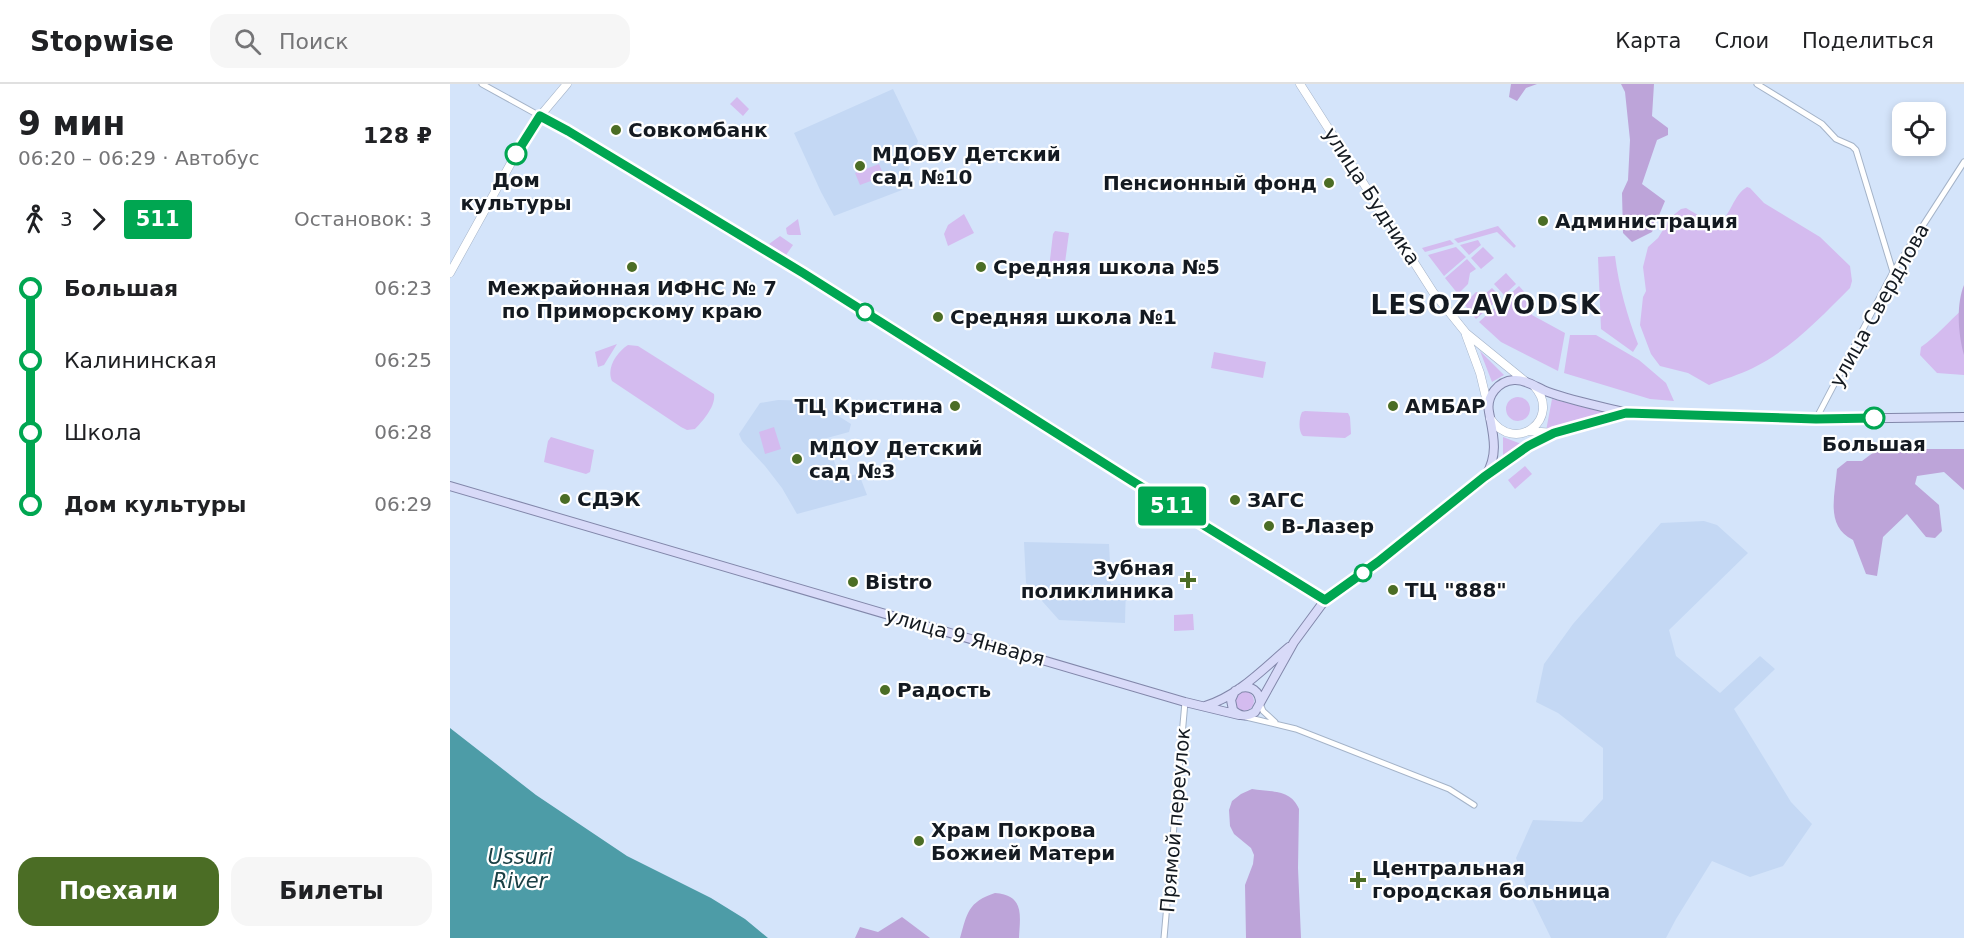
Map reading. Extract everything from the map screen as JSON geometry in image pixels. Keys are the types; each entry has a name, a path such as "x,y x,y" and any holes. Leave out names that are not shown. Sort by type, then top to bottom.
{"main road":[{"path":"450,273 516,154 540,116 567,84"},
{"name":"улица Будника","path":"1300,84 1433,292 1466,333 1528,383 1562,396 1626,413"},
{"path":"540,116 803,273 1325,600"},
{"path":"1466,333 1480,373 1494,437 1494,452 1490,469 1484,477"},
{"path":"1488,408 1492,392 1506,381 1515,380 1528,383 1539,392 1542,400 1543,410 1536,426 1520,434 1502,431 1490,418"},
{"path":"1294,642 1232,695 1233,710 1242,716 1256,712 1294,642 1325,600 1378,562 1484,477 1524,449 1554,433 1626,413 1816,419 1964,417"},
{"path":"1528,431 1554,433"},
{"path":"1524,449 1528,431"},
{"name":"улица 9 Января","path":"450,486 1185,702 1242,716"},
{"path":"1204,706 1248,687 1256,691 1260,704"}],"street":[{"path":"482,84 540,116"},
{"path":"1756,84 1822,124 1831,131 1836,139 1856,150 1893,272"},
{"name":"улица Свердлова","path":"1816,419 1893,272 1964,162"},
{"name":"Прямой переулок","path":"1164,938 1185,702"},
{"path":"1260,704 1263,711 1276,723"},
{"name":"улица 9 Января","path":"1242,716 1276,723 1449,789 1474,805"}],"shaded area":[{"path":"1511,84 1537,84 1526,88 1517,101 1509,97"},
{"path":"1621,84 1654,84 1652,116 1668,128 1668,135 1657,140 1642,184 1665,201 1652,232 1632,242 1623,233 1622,193 1628,180 1630,140 1625,92"},
{"name":"МДОБУ Детский сад №10","path":"893,89 918,141 902,190 834,216 794,133"},
{"path":"737,97 749,109 743,116 730,104"},
{"path":"879,164 884,176 860,185 855,173"},
{"path":"1747,187 1764,203 1820,237 1850,266 1852,281 1850,288 1828,310 1780,352 1748,370 1709,385 1688,373 1660,366 1651,354 1640,325 1643,297 1646,291 1643,267 1648,247 1658,238 1671,217 1681,209 1686,208 1717,225 1726,216 1738,195"},
{"path":"964,214 974,233 948,246 944,234 948,225"},
{"path":"798,219 801,235 787,234 786,228"},
{"path":"1498,226 1516,246 1514,248 1497,232 1458,243 1454,239"},
{"path":"1055,231 1069,233 1064,270 1049,268"},
{"path":"780,236 793,245 786,255 769,244"},
{"path":"1450,240 1454,244 1425,252 1422,248"},
{"path":"1478,240 1481,245 1469,255 1460,245"},
{"path":"1456,247 1466,257 1444,276 1428,255"},
{"path":"1483,247 1494,258 1481,269 1471,258"},
{"path":"1615,256 1624,301 1638,344 1633,352 1601,329 1598,257"},
{"path":"1467,259 1476,269 1470,273 1468,284 1458,294 1445,278"},
{"path":"1506,273 1516,284 1504,295 1494,284"},
{"path":"1964,285 1964,355 1959,320 1961,293"},
{"path":"1519,286 1530,298 1532,315 1565,333 1558,371 1501,342 1479,322"},
{"path":"1492,288 1501,297 1476,319 1464,304 1476,292 1486,293"},
{"path":"1964,308 1964,375 1937,373 1920,355 1921,347"},
{"path":"1570,335 1596,335 1639,360 1666,383 1674,401 1650,399 1564,373"},
{"path":"617,344 604,365 598,367 595,352"},
{"path":"628,345 638,346 714,394 711,408 695,429 687,430 681,427 612,381 610,371 614,361"},
{"path":"1480,351 1504,375 1492,382"},
{"path":"1214,352 1266,362 1263,378 1211,368"},
{"path":"1518,397 1527,400 1530,409 1527,418 1518,421 1509,418 1506,409 1509,400"},
{"path":"1552,399 1611,414 1546,431"},
{"name":"МДОУ Детский сад №3","path":"778,400 815,401 851,424 849,432 827,438 839,477 859,474 867,495 797,514 782,488 742,441 739,434 760,403"},
{"path":"1302,412 1348,413 1351,434 1345,438 1303,436 1300,431 1300,421"},
{"path":"774,427 781,449 765,454 759,432"},
{"path":"551,437 594,450 590,472 586,474 544,462 548,441"},
{"path":"1503,437 1524,445 1503,460"},
{"path":"1878,449 1964,449 1964,490 1944,472 1917,476 1915,484 1939,505 1942,531 1935,538 1926,537 1907,514 1883,537 1877,576 1866,574 1853,540 1838,527 1834,500 1837,469 1847,461 1862,461"},
{"path":"1525,466 1532,474 1515,489 1508,480"},
{"path":"1704,521 1717,525 1748,553 1669,630 1676,656 1720,693 1760,656 1775,669 1734,709 1791,802 1812,824 1783,866 1750,877 1712,861 1666,938 1551,938 1529,893 1516,858 1533,820 1582,822 1603,799 1603,748 1558,713 1536,702 1544,664 1573,624 1661,523"},
{"path":"1024,542 1109,544 1111,584 1126,584 1125,623 1059,620 1026,583"},
{"path":"1193,614 1194,630 1174,631 1174,615"},
{"path":"1244,691 1251,694 1254,701 1251,708 1244,711 1237,708 1234,701 1237,694"},
{"path":"1252,789 1286,795 1299,809 1298,868 1301,938 1246,938 1245,885 1254,855 1251,848 1234,834 1230,826 1229,810 1232,801"},
{"path":"995,893 1012,898 1016,902 1020,915 1019,938 960,938 970,910 979,900"},
{"path":"902,917 930,938 855,938 860,927 878,932"}],"water":[{"name":"Ussuri River","path":"450,728 536,795 627,856 711,898 745,919 768,938 450,938"}],"bus line":[{"name":"511","path":"516,154 540,116 568,131 929,351 1132,481 1325,600 1378,562 1484,477 1528,446 1554,433 1626,413 1816,419 1874,418"}],"place":[{"name":"Совкомбанк","path":"616,130"},
{"name":"Дом культуры","path":"516,154"},
{"name":"МДОБУ Детский сад №10","path":"860,166"},
{"name":"Пенсионный фонд","path":"1329,183"},
{"name":"Администрация","path":"1543,221"},
{"name":"Межрайонная ИФНС № 7 по Приморскому краю","path":"632,267"},
{"name":"Средняя школа №5","path":"981,267"},
{"name":"Средняя школа №1","path":"938,317"},
{"name":"ТЦ Кристина","path":"955,406"},
{"name":"АМБАР","path":"1393,406"},
{"name":"Большая","path":"1874,418"},
{"name":"МДОУ Детский сад №3","path":"797,459"},
{"name":"СДЭК","path":"565,499"},
{"name":"ЗАГС","path":"1235,500"},
{"name":"В-Лазер","path":"1269,526"},
{"name":"Зубная поликлиника","path":"1188,580"},
{"name":"Bistro","path":"853,582"},
{"name":"ТЦ \"888\"","path":"1393,590"},
{"name":"Радость","path":"885,690"},
{"name":"Храм Покрова Божией Матери","path":"919,841"},
{"name":"Центральная городская больница","path":"1358,880"}],"district":[{"name":"LESOZAVODSK","path":"1486,305"}]}
